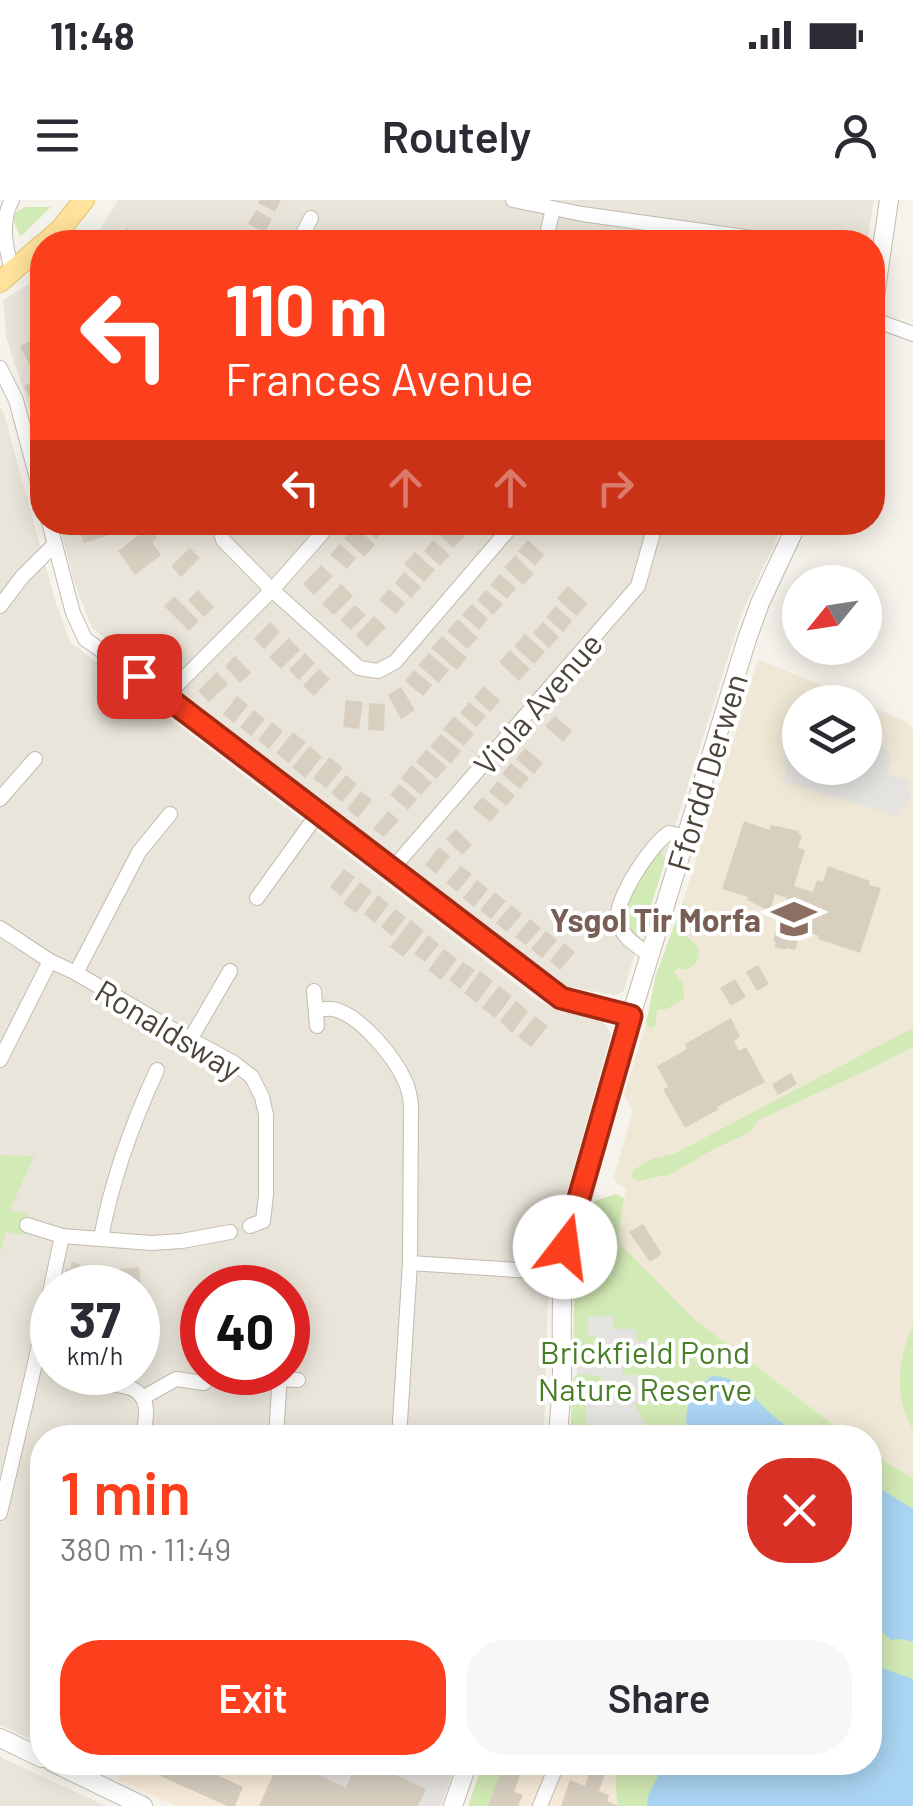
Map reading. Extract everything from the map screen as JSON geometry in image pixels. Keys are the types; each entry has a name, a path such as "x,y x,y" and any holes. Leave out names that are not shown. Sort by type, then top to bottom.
{"main road":[{"path":"60,230 84,200"},
{"path":"6,276 30,256"}],"street":[{"path":"6,276 4,218 12,200"},
{"path":"513,200 699,230"},
{"path":"882,230 889,200"},
{"path":"548,230 554,209"},
{"path":"305,230 311,218"},
{"path":"885,323 913,334"},
{"path":"0,368 30,434"},
{"path":"0,409 16,400"},
{"path":"54,535 73,614 85,639 166,696 561,998 631,1016"},
{"path":"222,535 272,590 359,668 378,671 394,662 504,535"},
{"path":"166,696 272,590 321,535"},
{"name":"Viola Avenue","path":"392,869 638,586 652,535"},
{"name":"Ffordd Derwen","path":"559,1425 563,1273 571,1223 746,639 792,535"},
{"path":"0,606 22,576 56,544"},
{"path":"0,799 35,759"},
{"path":"257,898 319,812"},
{"path":"76,973 139,852 170,814"},
{"path":"650,955 627,938 618,919 619,908 643,858 660,838 669,833 687,837"},
{"name":"Ronaldsway","path":"0,928 192,1038 252,1077 266,1115 266,1195 263,1221 250,1226"},
{"path":"0,1060 50,960"},
{"path":"192,1038 230,971"},
{"path":"314,991 317,1026"},
{"path":"316,1010 332,1009 347,1014 364,1028 396,1064 408,1086 410,1263 400,1425"},
{"path":"100,1238 118,1168 157,1070"},
{"path":"28,1225 62,1236 150,1243 230,1232"},
{"path":"56,1265 62,1236"},
{"path":"410,1263 563,1273"},
{"path":"145,1425 144,1396 180,1380"},
{"path":"0,1513 30,1385"},
{"path":"277,1425 278,1395"},
{"path":"0,1738 30,1751"},
{"path":"80,1775 143,1806"},
{"path":"453,1806 464,1775"},
{"path":"540,1806 553,1775"}],"shaded area":[{"path":"118,200 874,200 869,230 99,230"},
{"path":"30,283 30,410 6,337 3,300"},
{"path":"0,408 30,509 30,535 37,535 70,642 534,998 558,1011 602,1020 611,1034 555,1235 548,1295 544,1425 30,1425 30,1739 0,1725"},
{"path":"62,535 778,535 742,613 623,992 614,995 560,985 92,628"},
{"path":"758,659 820,685 782,685 782,785 882,785 882,711 908,722 913,729 913,1041 639,1180 669,1174 749,1133 759,1120 913,1047 913,1479 882,1460 882,1425 833,1425 694,1319 620,1244 626,1189 614,1176 633,1110 624,1095 656,975 683,902"},
{"path":"882,745 891,756 887,773 911,781 906,807 901,806 898,817 796,785 882,785"},
{"path":"613,1316 613,1329 636,1329 637,1341 651,1341 651,1357 641,1357 641,1364 623,1364 623,1375 645,1375 645,1403 634,1404 646,1425 585,1424 587,1382 601,1383 601,1376 577,1374 578,1354 591,1355 598,1347 598,1340 588,1336 588,1317"},
{"path":"0,1757 30,1771 30,1775 39,1775 106,1806 0,1806"},
{"path":"119,1775 274,1775 259,1806 178,1806 117,1780"},
{"path":"273,1775 452,1775 441,1806 259,1806"},
{"path":"479,1775 616,1775 618,1806 468,1806"}],"green space":[{"path":"51,207 20,237 13,219 17,211"},
{"path":"657,850 666,858 642,934 633,935 625,908"},
{"path":"683,902 690,912 685,934 699,949 698,956 686,970 679,968 674,972 683,984 684,999 657,1010 655,1026 650,1028 646,1024 656,975"},
{"path":"913,1028 913,1047 759,1120 749,1133 669,1175 637,1181 632,1177 633,1170 652,1159 674,1154"},
{"path":"0,1155 34,1156 10,1210 29,1214 25,1235 6,1232 0,1253"},
{"name":"Brickfield Pond Nature Reserve","path":"616,1194 624,1198 620,1244 694,1319 833,1425 571,1425 578,1354 573,1349 575,1273 589,1206"},
{"path":"913,1324 913,1430 902,1403 900,1377"},
{"path":"882,1460 913,1479 913,1806 618,1806 616,1778 882,1775"},
{"path":"479,1775 500,1775 488,1806 468,1806"}],"water":[{"path":"712,1376 731,1380 787,1425 687,1425 690,1402"},
{"path":"882,1490 913,1509 913,1642 891,1640 882,1632"},
{"path":"882,1668 913,1679 913,1806 647,1806 659,1775 882,1775"}],"building":[{"path":"281,200 275,212 258,203"},
{"path":"256,210 272,219 266,230 248,224"},
{"path":"30,341 30,366 20,346"},
{"path":"81,535 107,536 84,543"},
{"path":"139,535 154,535 157,538 152,542 161,555 135,575 118,551"},
{"path":"365,535 375,545 364,557 344,538"},
{"path":"439,535 462,535 453,548"},
{"path":"433,540 450,555 440,566 424,551"},
{"path":"528,540 544,555 535,566 518,551"},
{"path":"340,544 356,558 347,569 330,555"},
{"path":"190,548 200,558 181,577 171,566"},
{"path":"415,552 435,570 424,582 404,564"},
{"path":"515,555 534,574 523,585 504,567"},
{"path":"321,565 333,576 314,595 303,584"},
{"path":"404,572 421,587 411,598 395,583"},
{"path":"500,574 516,588 507,599 490,585"},
{"path":"341,584 353,596 334,615 322,604"},
{"path":"568,586 588,604 576,616 557,598"},
{"path":"389,589 405,603 396,614 379,600"},
{"path":"198,590 214,607 204,617 188,600"},
{"path":"486,590 503,604 493,615 477,600"},
{"path":"174,596 199,621 189,631 164,606"},
{"path":"472,604 488,619 479,630 462,615"},
{"path":"355,605 366,615 351,630 340,620"},
{"path":"556,606 572,621 563,632 546,617"},
{"path":"374,616 386,627 367,647 356,635"},
{"path":"458,619 478,638 467,649 447,631"},
{"path":"270,622 280,632 264,649 254,639"},
{"path":"543,622 559,637 549,648 533,633"},
{"path":"525,634 545,652 534,664 514,646"},
{"path":"442,636 467,658 457,670 431,648"},
{"path":"289,638 300,650 281,669 269,657"},
{"path":"510,650 530,669 519,681 499,662"},
{"path":"305,653 315,663 299,680 289,670"},
{"path":"429,653 449,670 439,683 418,665"},
{"path":"235,656 251,673 240,683 225,666"},
{"path":"319,669 330,679 314,696 303,686"},
{"path":"414,670 432,685 423,696 405,681"},
{"path":"217,672 228,684 209,702 198,691"},
{"path":"484,686 500,701 490,712 474,697"},
{"path":"401,687 415,710 401,719 388,695"},
{"path":"237,696 248,705 234,723 223,714"},
{"path":"346,700 363,702 359,729 343,727"},
{"path":"469,702 486,716 476,727 460,713"},
{"path":"369,703 385,704 384,731 368,730"},
{"path":"254,710 265,719 251,736 240,727"},
{"path":"454,716 474,734 464,746 443,729"},
{"path":"555,716 572,731 563,742 545,726"},
{"path":"272,722 283,731 269,749 258,740"},
{"path":"293,732 306,742 289,763 276,753"},
{"path":"441,734 461,751 451,764 430,746"},
{"path":"310,746 322,757 305,778 292,767"},
{"path":"525,748 543,763 534,774 516,759"},
{"path":"426,749 447,767 436,779 416,762"},
{"path":"330,757 343,768 326,788 313,778"},
{"path":"511,763 529,778 520,789 502,774"},
{"path":"412,765 432,783 421,795 401,778"},
{"path":"346,775 357,784 342,802 331,793"},
{"path":"498,781 515,796 506,806 489,792"},
{"path":"399,784 417,799 408,810 390,795"},
{"path":"361,791 372,800 358,818 347,809"},
{"path":"482,797 500,811 490,822 473,808"},
{"path":"388,811 399,820 384,837 373,829"},
{"path":"744,821 769,830 771,825 799,831 802,836 798,848 805,850 794,886 813,892 817,880 823,882 828,866 881,888 860,953 802,930 795,950 774,947 787,898 775,894 770,911 747,900 748,897 722,889"},
{"path":"456,829 472,845 462,855 446,839"},
{"path":"439,847 450,856 436,874 425,865"},
{"path":"461,866 472,874 457,892 446,883"},
{"path":"344,869 355,877 341,896 330,887"},
{"path":"477,880 488,889 474,907 463,898"},
{"path":"360,882 372,891 356,913 343,903"},
{"path":"495,892 506,901 491,919 480,910"},
{"path":"378,895 389,904 375,923 364,914"},
{"path":"511,905 522,914 507,932 496,923"},
{"path":"395,909 406,917 392,936 381,927"},
{"path":"530,919 541,928 526,945 515,937"},
{"path":"411,920 424,931 403,957 390,947"},
{"path":"546,931 557,940 542,958 531,949"},
{"path":"428,935 439,944 425,962 414,954"},
{"path":"564,943 575,952 560,970 550,961"},
{"path":"444,949 457,959 441,980 428,970"},
{"path":"463,962 475,970 460,989 449,980"},
{"path":"758,965 769,984 757,991 746,972"},
{"path":"480,971 493,981 477,1003 464,993"},
{"path":"735,979 746,997 731,1006 720,988"},
{"path":"499,986 512,996 495,1018 482,1008"},
{"path":"516,1001 528,1011 512,1033 500,1021"},
{"path":"535,1016 548,1026 531,1047 518,1037"},
{"path":"731,1018 740,1037 734,1041 739,1051 746,1047 765,1082 685,1128 663,1089 668,1087 657,1066 687,1049 685,1044"},
{"path":"791,1073 797,1084 778,1095 772,1084"},
{"path":"643,1224 662,1254 650,1262 629,1232"},
{"path":"158,1775 217,1775 243,1787 235,1806"},
{"path":"273,1775 318,1775 346,1788 352,1775 396,1775 426,1789 418,1806 259,1806"},
{"path":"499,1775 520,1775 514,1792 523,1795 518,1806 488,1806"},
{"path":"589,1775 605,1775 599,1791 609,1795 607,1801 619,1806 561,1806 570,1780 585,1786"}],"place":[{"name":"Ysgol Tir Morfa","path":"794,919"}],"route":[{"path":"139,676 561,998 631,1016 565,1247"}]}
